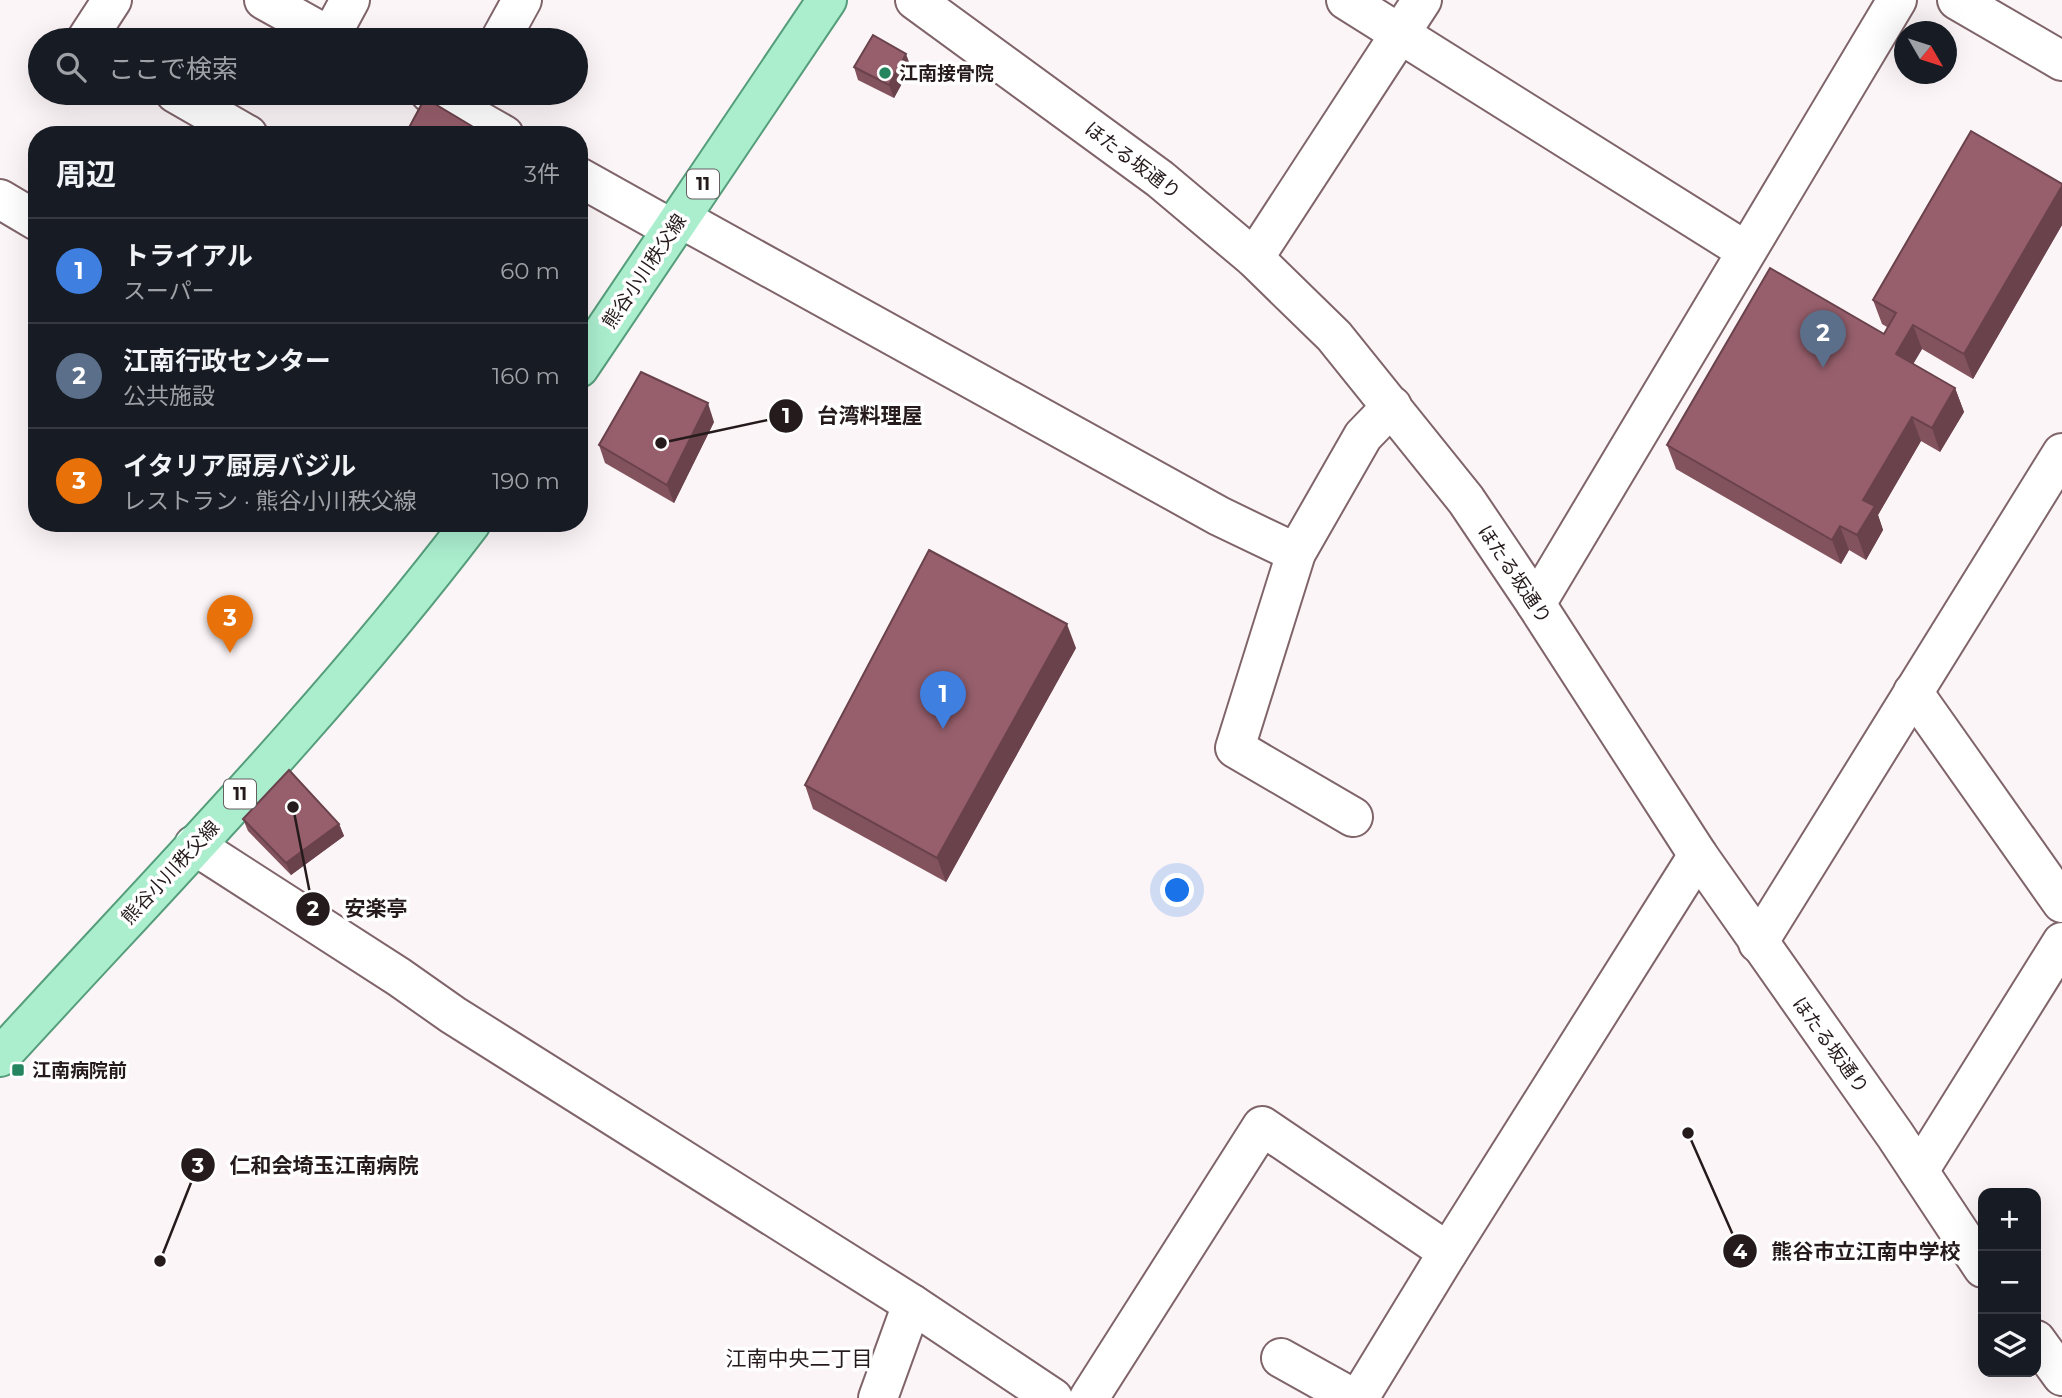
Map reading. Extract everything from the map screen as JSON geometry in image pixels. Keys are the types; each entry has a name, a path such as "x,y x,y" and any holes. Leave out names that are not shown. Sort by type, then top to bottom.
{"main road":[{"name":"熊谷小川秩父線","path":"588,340 676,223 827,0"},
{"name":"熊谷小川秩父線","path":"0,1057 369,650 464,532"}],"street":[{"path":"94,28 112,0"},
{"path":"264,0 315,28"},
{"path":"337,28 350,0"},
{"path":"507,28 522,0"},
{"name":"ほたる坂通り","path":"915,0 1160,179 1254,258 1334,337 1466,500 1698,855 1919,1171 1978,1260"},
{"path":"1346,0 1746,251"},
{"path":"1254,258 1422,0"},
{"path":"1535,604 1896,0"},
{"path":"1957,0 2062,61"},
{"path":"196,105 232,126"},
{"path":"462,105 492,126"},
{"path":"588,181 676,223 1219,516 1296,553"},
{"path":"0,200 28,216"},
{"path":"1353,817 1235,748 1296,553 1363,436 1392,406"},
{"path":"1758,943 2062,453"},
{"path":"1913,692 2062,903"},
{"path":"194,845 625,1126 912,1304 1053,1398"},
{"path":"1359,1398 1698,855"},
{"path":"1919,1171 2062,942"},
{"path":"1089,1398 1262,1126 1448,1252"},
{"path":"878,1398 912,1304"},
{"path":"2041,1351 2055,1382"},
{"path":"1281,1358 1353,1398"}],"building":[{"path":"873,35 906,54 889,85 854,67"},
{"path":"421,105 437,105 472,126 410,126"},
{"path":"1971,131 2062,186 1964,354 1913,325 1896,354 1955,388 1932,428 1912,417 1863,500 1875,506 1857,535 1840,526 1832,540 1667,445 1770,268 1884,334 1896,313 1873,300"},
{"path":"641,372 708,403 667,485 599,445"},
{"path":"929,550 1067,624 937,858 805,785"},
{"path":"289,770 339,824 286,863 243,819"}],"place":[{"name":"江南接骨院","path":"885,73"},
{"name":"江南行政センター","path":"1823,368"},
{"name":"台湾料理屋","path":"661,443"},
{"name":"イタリア厨房バジル","path":"230,653"},
{"name":"トライアル","path":"943,729"},
{"name":"安楽亭","path":"293,807"},
{"name":"江南病院前","path":"18,1070"},
{"name":"熊谷市立江南中学校","path":"1688,1133"},
{"name":"仁和会埼玉江南病院","path":"160,1261"}],"district":[{"name":"江南中央二丁目","path":"799,1359"}]}
